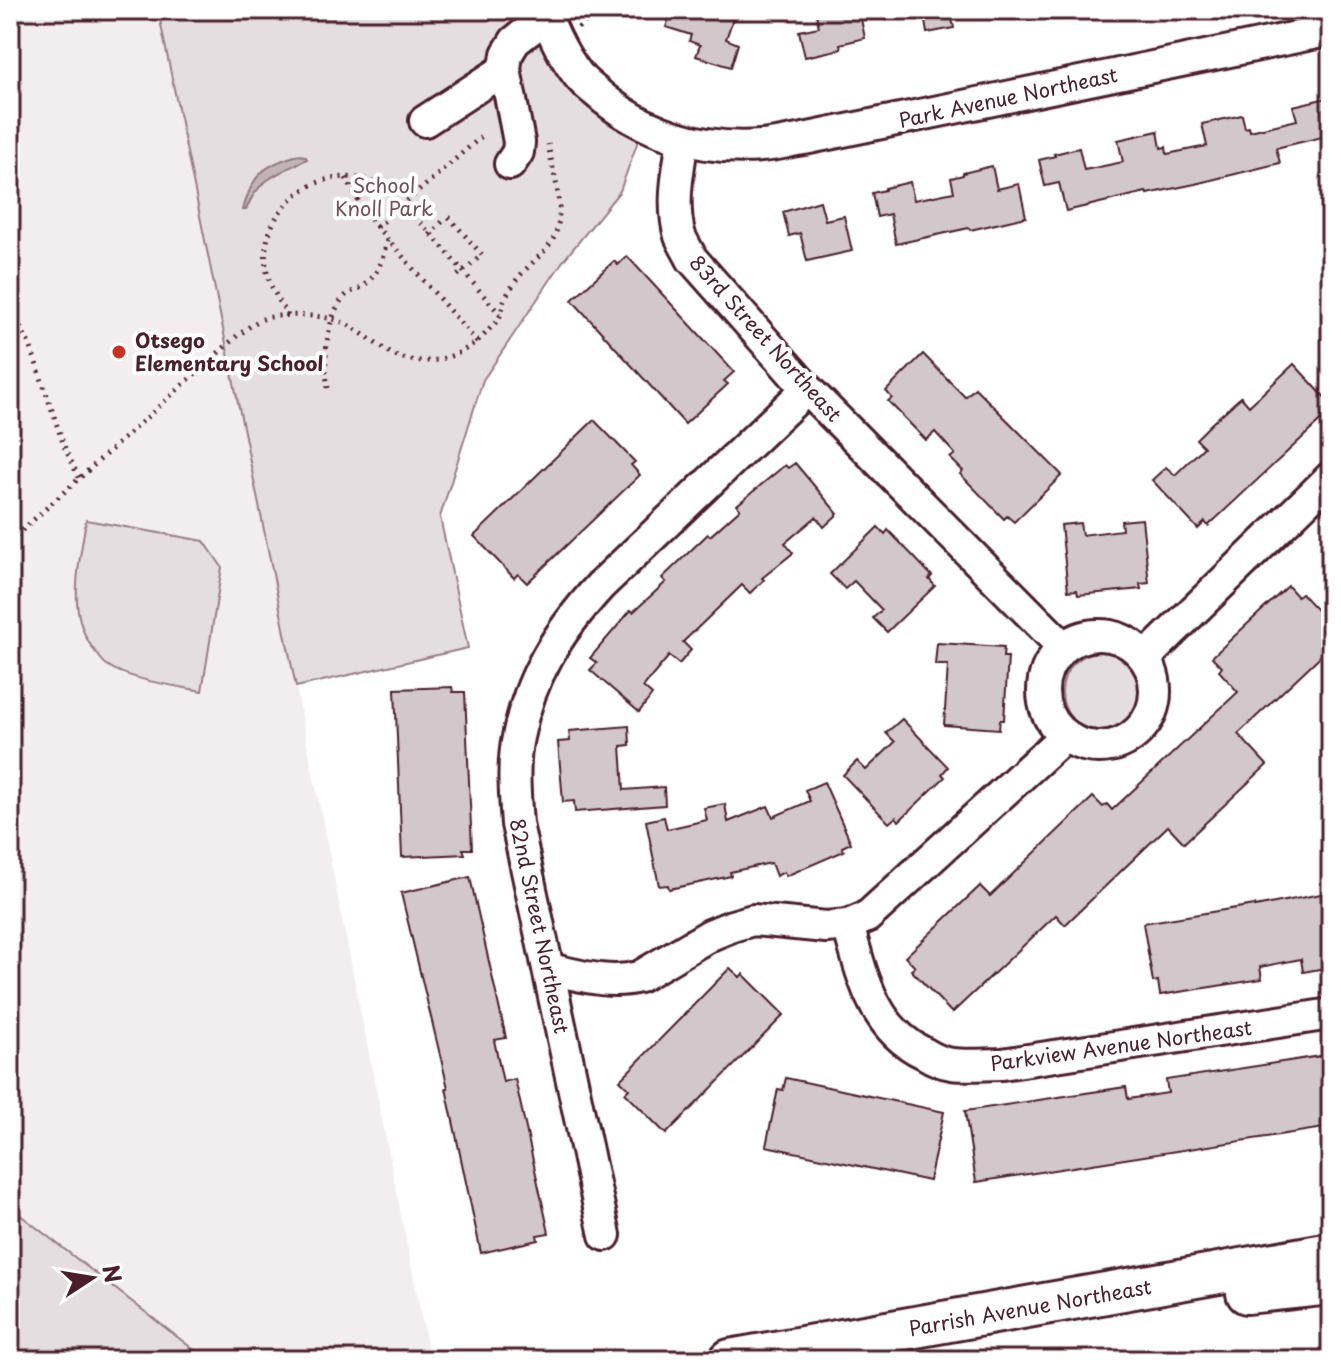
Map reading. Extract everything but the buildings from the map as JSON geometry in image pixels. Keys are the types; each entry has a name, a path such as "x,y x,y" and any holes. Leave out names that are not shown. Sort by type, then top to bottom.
{"main road":[{"name":"Parrish Avenue Northeast","path":"730,1360 1331,1253"},
{"name":"Parrish Avenue Northeast","path":"730,1360 941,1336 1190,1300 1331,1284"}],"street":[{"path":"510,164 518,152 519,142 505,69 507,54 515,41 545,13 579,76 611,105 646,126 683,140"},
{"name":"Park Avenue Northeast","path":"683,140 723,146 774,144 1331,30"},
{"path":"425,121 505,69"},
{"name":"83rd Street Northeast","path":"683,140 677,174 676,211 680,236 692,259 807,389 1063,647"},
{"name":"82nd Street Northeast","path":"605,1235 517,824 517,738 531,693 550,649 573,616 600,586 807,389"},
{"path":"1145,658 1331,477"},
{"path":"1097,634 1116,636 1132,645 1145,658 1154,674 1156,693 1152,712 1142,728 1128,740 1110,746 1091,747 1073,741 1058,730 1048,715 1043,697 1044,678 1051,661 1063,647 1079,638 1097,634"},
{"path":"549,969 612,981 628,980 639,977 710,935 753,920 826,927 848,925 867,917 1066,735"},
{"name":"Parkview Avenue Northeast","path":"848,925 865,985 877,1011 892,1032 913,1048 950,1064 1002,1064 1331,1014"}],"path":[{"path":"560,45 598,10"},
{"path":"10,541 238,335 263,319 288,316 333,319 352,326 396,356 412,361 432,362 456,355 477,342 499,318 504,300 514,283 551,243 559,224 559,207 546,135"},
{"path":"377,227 482,136"},
{"path":"288,316 272,288 266,269 268,236 276,216 312,184 346,177 369,180 403,205 459,274 500,314"},
{"path":"346,177 364,211 477,342"},
{"path":"430,235 446,219 482,255 459,274"},
{"path":"328,388 325,354 340,301 374,277 383,261 387,239"},
{"path":"10,305 31,348 64,446 79,478"}],"shaded area":[{"name":"Otsego Elementary School","path":"46,10 158,10 430,1360 208,1360 10,1207 10,18"},
{"path":"298,155 307,159 263,183 246,210 243,210 250,188 261,173 276,163"}],"green space":[{"name":"School Knoll Park","path":"158,10 526,10 558,72 580,98 639,138 620,191 563,261 483,380 440,517 468,648 296,687"},
{"path":"86,520 204,541 222,567 202,691 127,675 106,665 88,641 81,625 77,591"},
{"path":"1094,652 1110,652 1124,659 1135,670 1142,684 1139,707 1124,725 1110,732 1094,732 1080,725 1069,714 1062,700 1062,684 1069,670 1080,659"},
{"path":"10,1207 207,1360 10,1360"}],"place":[{"name":"Otsego Elementary School","path":"119,352"}]}
